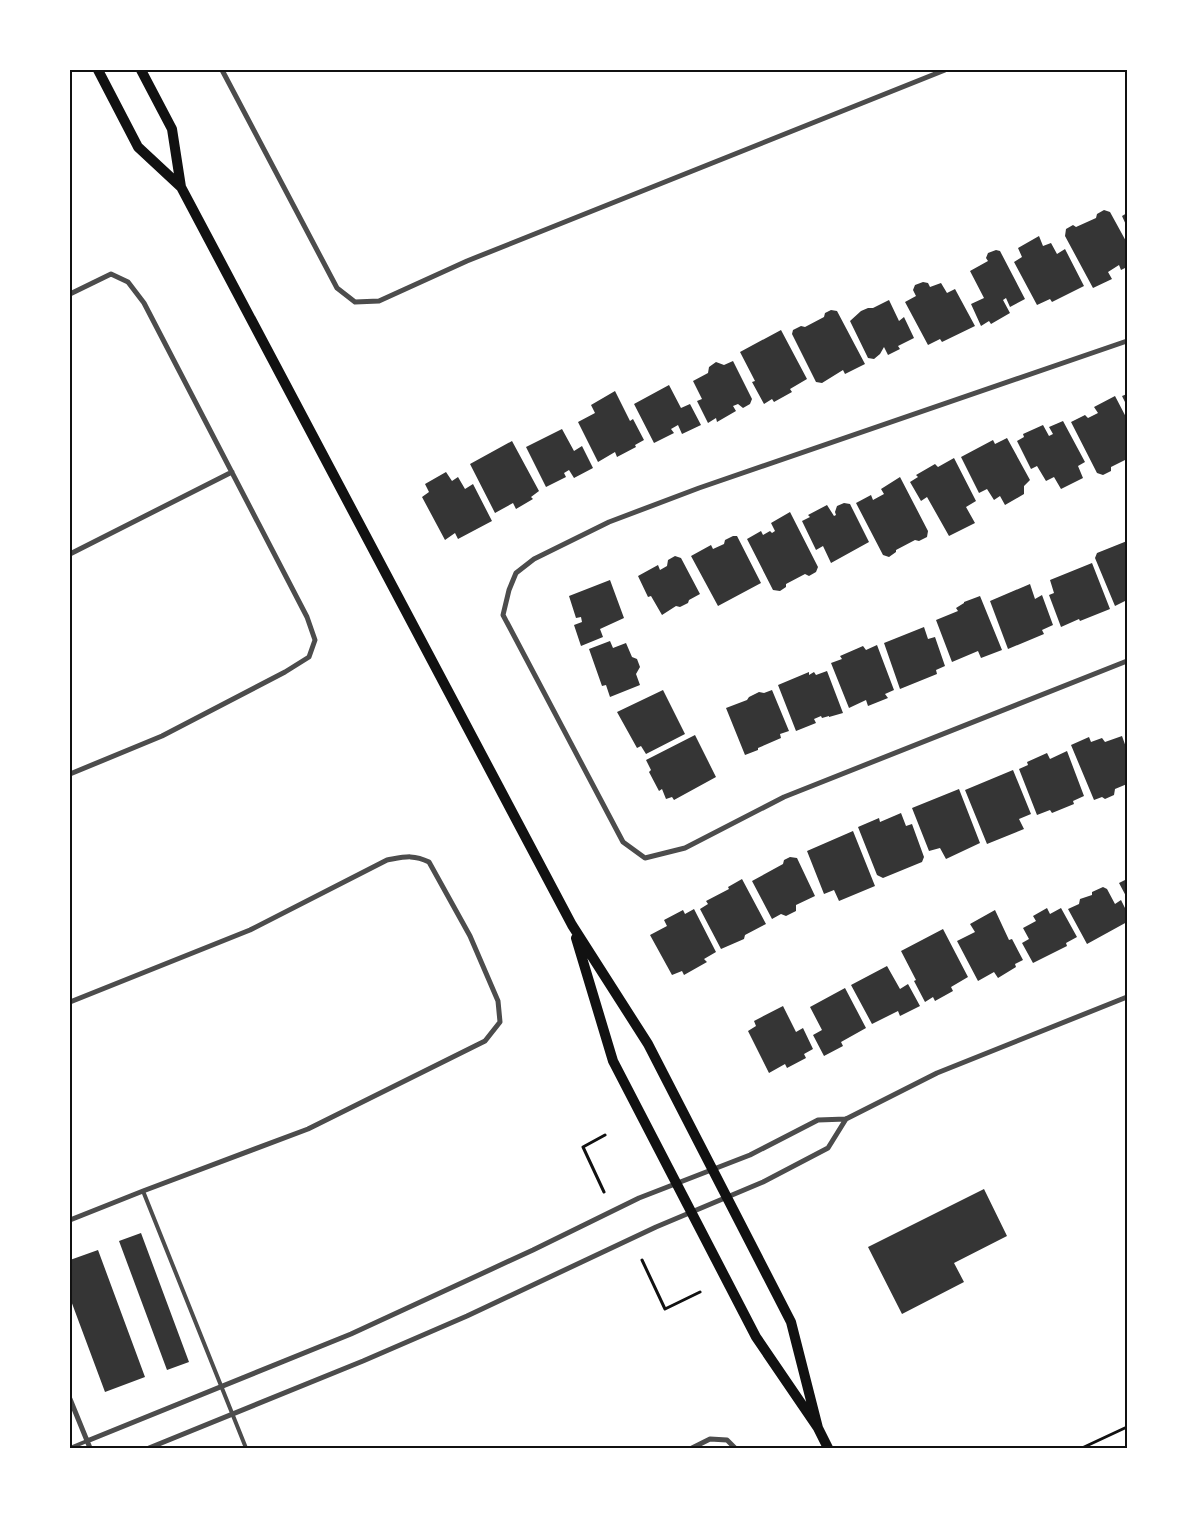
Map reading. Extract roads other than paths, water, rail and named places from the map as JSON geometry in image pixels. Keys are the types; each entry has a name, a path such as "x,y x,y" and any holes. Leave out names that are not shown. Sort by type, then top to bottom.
{"main road":[{"path":"98,70 138,147 181,187"},
{"path":"141,70 172,129 181,187 572,925 648,1044 791,1322 818,1428"},
{"path":"572,925 613,1061 756,1337 818,1428 828,1448"}],"street":[{"path":"222,70 337,288 355,302 379,301 468,261 945,70"},
{"path":"70,294 111,274 128,282 144,302 308,617 314,640 309,657 285,672 162,736 70,774"},
{"path":"1127,341 699,488 609,522 534,559 516,573 509,590 503,615 623,842 645,858 685,848 784,797 1127,661"},
{"path":"70,554 232,472"},
{"path":"70,1002 250,930 387,860 404,856 418,857 429,862 470,936 498,1001 500,1022 485,1041 308,1129 70,1220"},
{"path":"87,1441 220,1385 350,1334 533,1250 639,1198 750,1155 818,1120 846,1119 937,1073 1127,997"},
{"path":"149,1448 467,1316 656,1227 763,1182 828,1148 846,1119"},
{"path":"70,1399 90,1448"},
{"path":"692,1448 710,1439 727,1440 735,1448"}],"lane":[{"path":"143,1191 246,1448"},
{"path":"70,1448 87,1441"}]}
